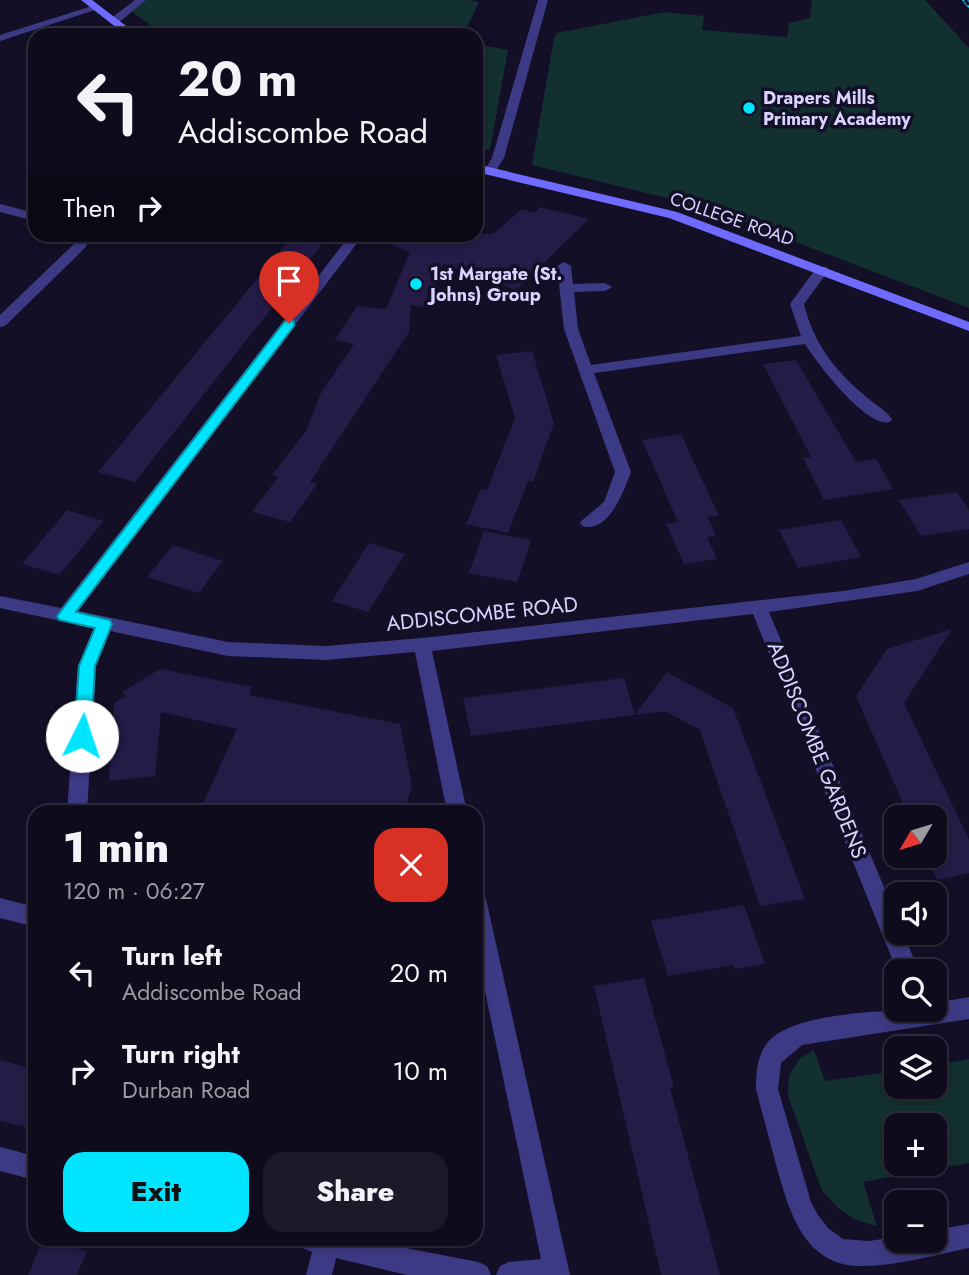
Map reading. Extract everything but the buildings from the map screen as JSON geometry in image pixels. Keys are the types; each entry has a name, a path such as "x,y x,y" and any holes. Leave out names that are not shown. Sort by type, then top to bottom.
{"main road":[{"path":"86,0 124,28"},
{"name":"COLLEGE ROAD","path":"483,170 673,215 969,327"}],"street":[{"path":"114,21 141,0"},
{"path":"490,171 498,158 543,0"},
{"path":"32,28 96,8"},
{"path":"0,38 28,29"},
{"path":"0,208 28,215"},
{"path":"0,323 81,242"},
{"path":"65,616 352,242"},
{"path":"564,266 571,329 624,472 611,505 588,522"},
{"path":"822,270 797,304 800,322 836,377 850,392 885,419"},
{"path":"568,288 605,287"},
{"path":"586,370 811,339"},
{"name":"ADDISCOMBE ROAD","path":"0,602 228,649 326,653 422,645 843,597 917,585 969,568"},
{"name":"ADDISCOMBE GARDENS","path":"758,606 903,959"},
{"path":"77,805 87,666 104,624"},
{"path":"422,645 456,805"},
{"path":"0,908 28,915"},
{"path":"483,932 556,1272 509,1275"},
{"path":"947,1010 969,1008"},
{"path":"884,1020 800,1034 784,1041 773,1054 766,1070 766,1089 800,1206 807,1221 832,1247 864,1256 969,1236"},
{"path":"0,1159 28,1166"},
{"path":"318,1275 319,1246"},
{"path":"342,1246 426,1268 478,1275"}],"green space":[{"path":"145,0 479,2 466,28 155,28 132,12"},
{"name":"Drapers Mills Primary Academy","path":"812,0 925,0 969,48 969,308 738,220 671,199 532,165 557,33 665,12 704,16 702,30 787,37 789,23 810,18"},
{"path":"483,45 508,50 490,149 483,150"},
{"path":"814,1050 825,1081 884,1073 884,1099 947,1099 947,1063 969,1059 969,1163 947,1167 947,1113 884,1113 884,1176 896,1176 863,1182 877,1226 856,1220 838,1208 822,1191 788,1096 789,1075 800,1058"}],"railway":[{"path":"965,0 969,5"}],"place":[{"name":"Drapers Mills Primary Academy","path":"749,108"},
{"name":"1st Margate (St. Johns) Group","path":"416,284"}],"route":[{"path":"82,736 87,666 104,624 65,616 289,323"}]}
